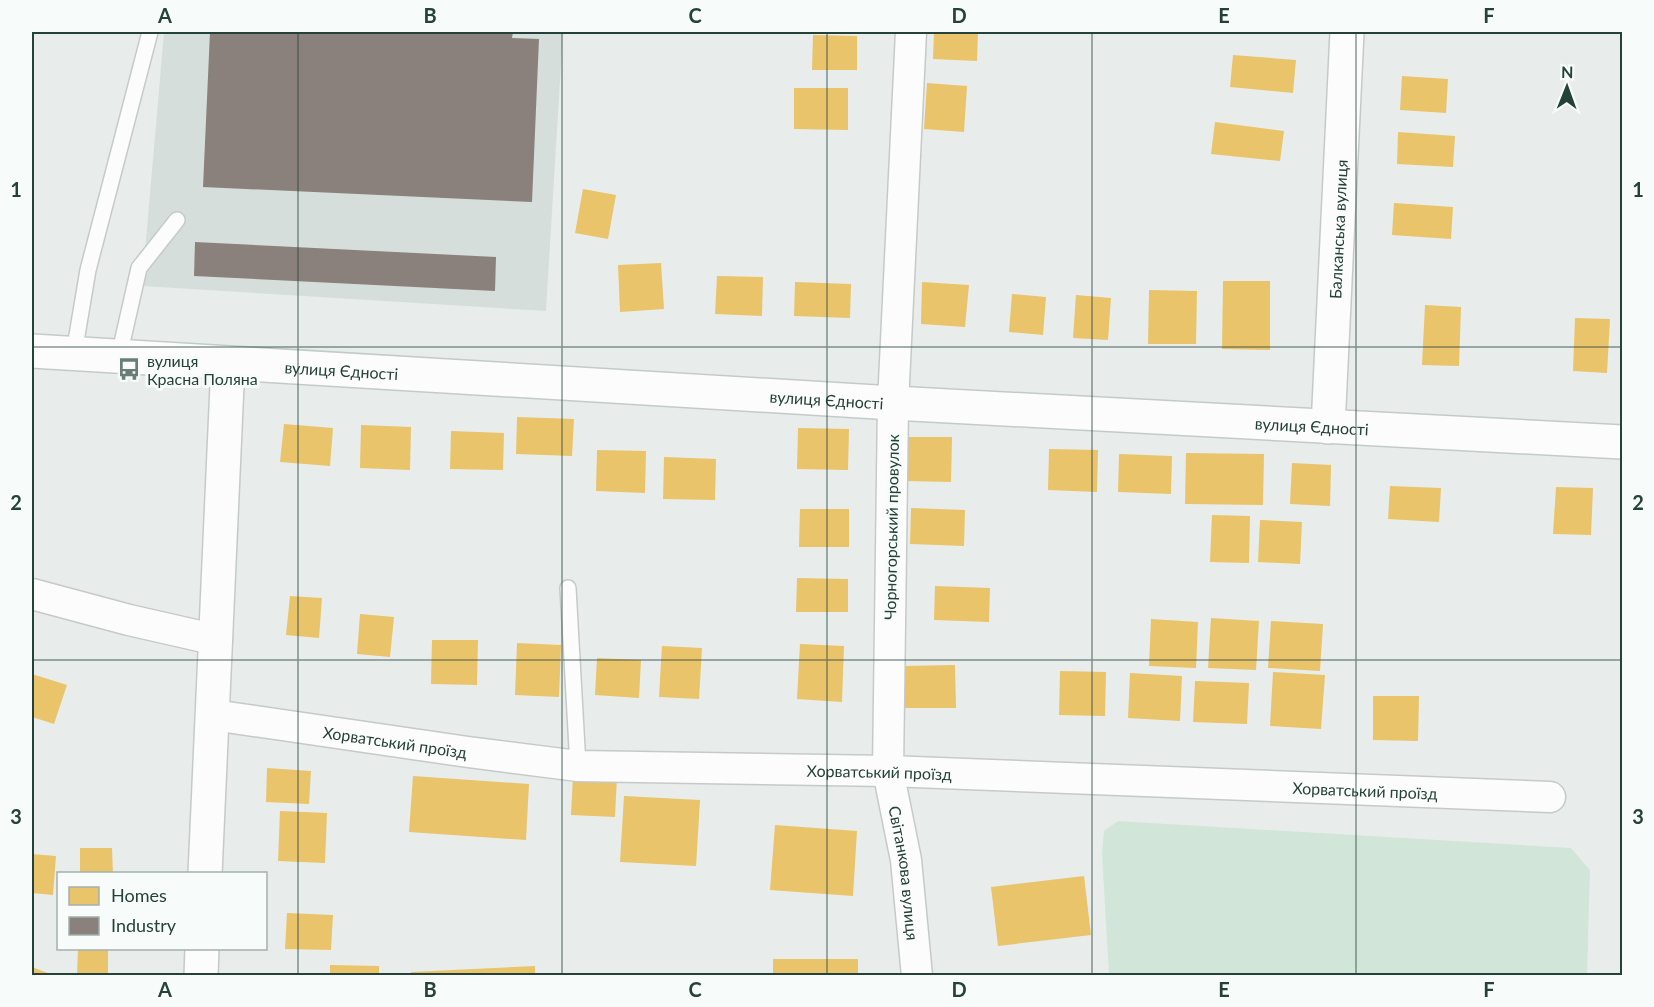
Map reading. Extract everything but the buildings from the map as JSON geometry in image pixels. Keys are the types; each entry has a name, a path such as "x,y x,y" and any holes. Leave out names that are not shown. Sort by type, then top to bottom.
{"main road":[{"name":"Балканська вулиця","path":"1328,427 1347,32"},
{"name":"вулиця Єдності","path":"32,351 893,403 1623,442"},
{"path":"206,872 228,363"},
{"path":"201,975 202,950"}],"street":[{"name":"Чорногорський провулок","path":"888,771 893,403 911,32"},
{"path":"32,594 129,620 217,640"},
{"name":"Хорватський проїзд","path":"213,715 468,753 578,766 888,771 1550,797"},
{"name":"Світанкова вулиця","path":"888,771 906,860 917,975"}],"lane":[{"path":"74,353 88,270 150,32"},
{"path":"119,356 138,268 177,220"},
{"path":"568,588 578,766"}],"shaded area":[{"path":"164,32 563,32 546,311 142,286"}],"green space":[{"path":"1118,821 1571,848 1590,870 1587,975 1109,975 1102,854 1104,831"}],"place":[{"name":"вулиця Красна Поляна","path":"129,369"}]}
